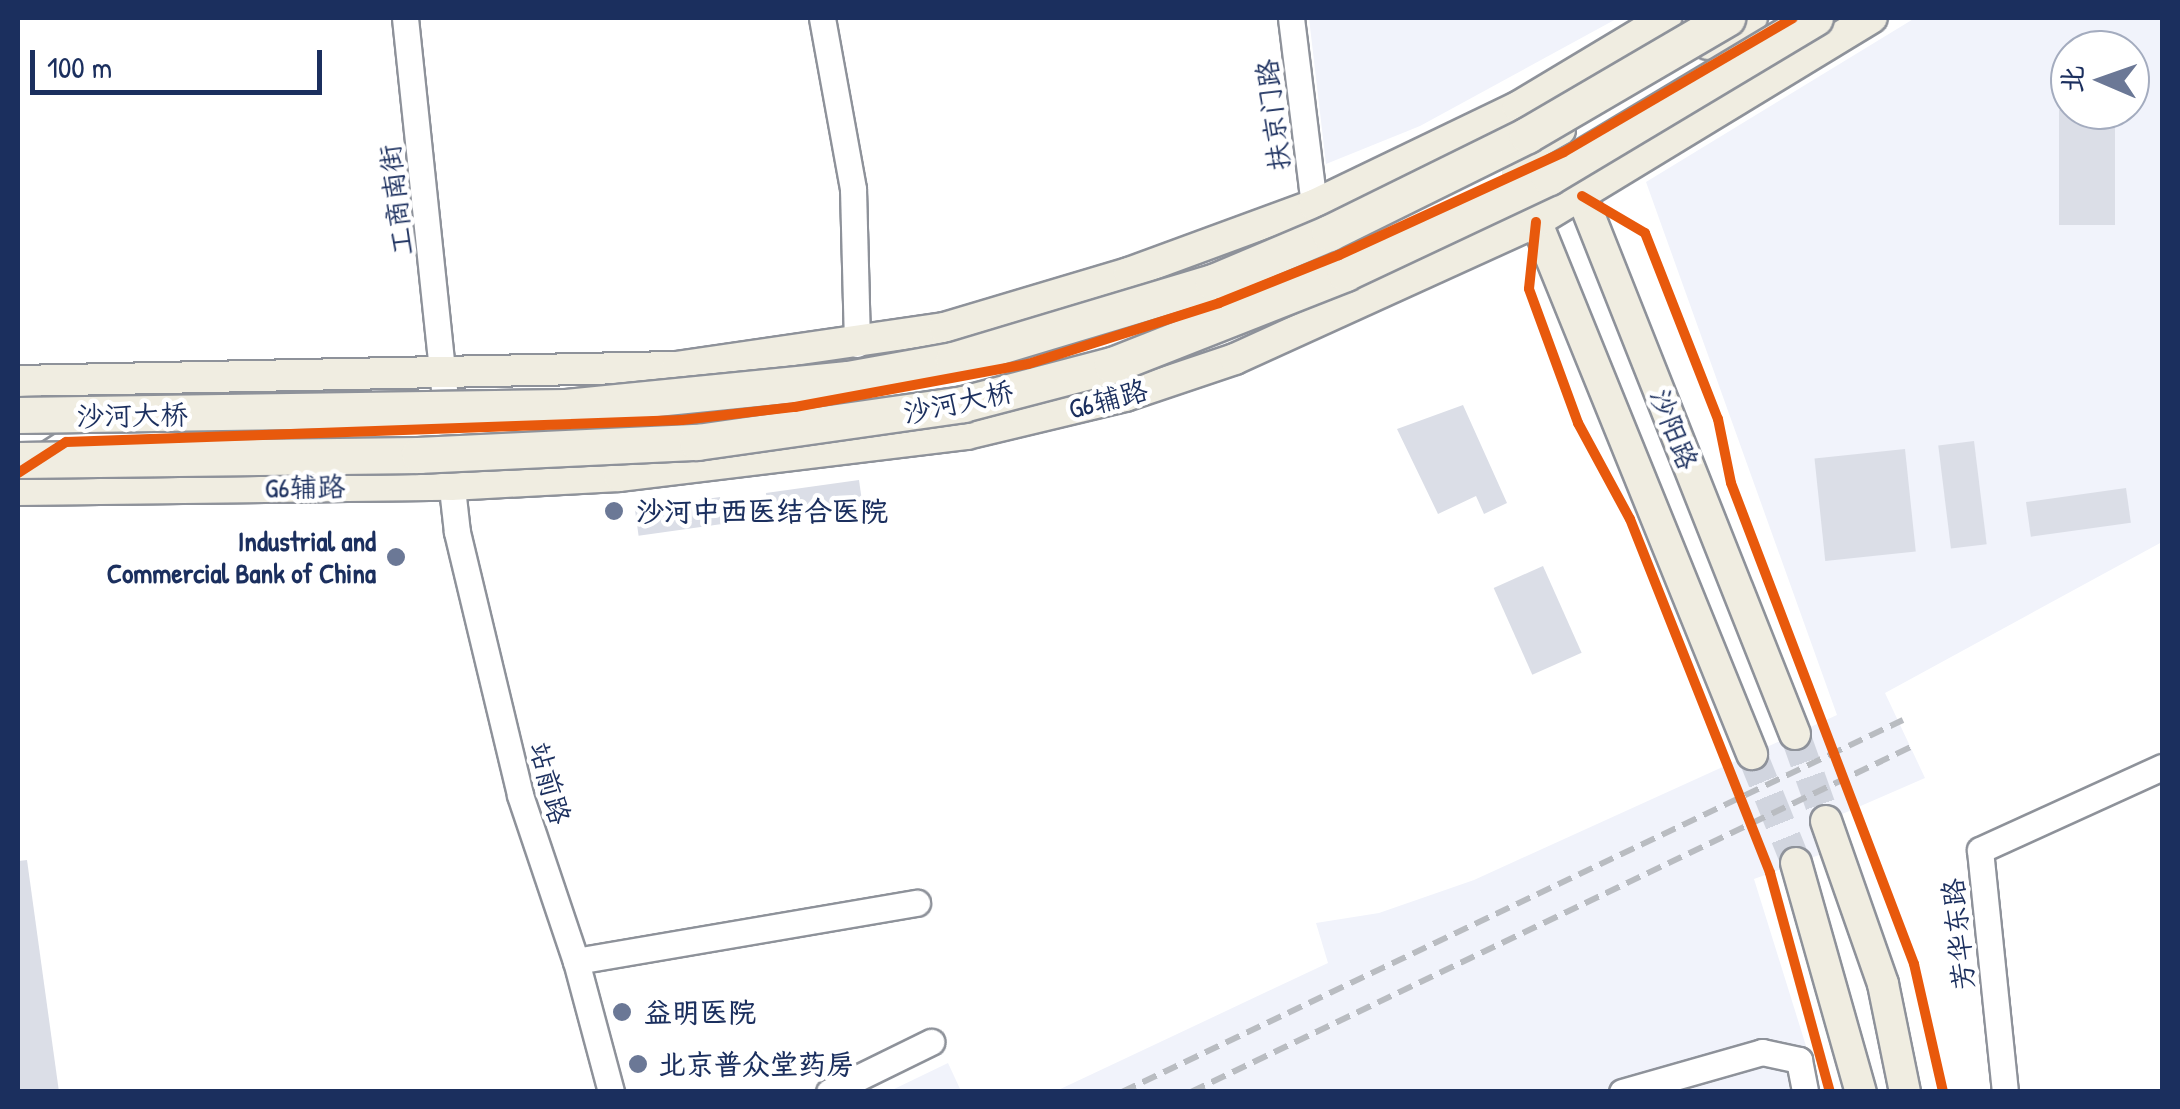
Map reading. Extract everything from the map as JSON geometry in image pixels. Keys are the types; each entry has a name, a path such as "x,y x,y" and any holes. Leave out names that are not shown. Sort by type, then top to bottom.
{"highway":[{"name":"沙河大桥","path":"18,415 566,407 848,379 953,360 1214,282 1328,233 1527,134 1728,18"},
{"name":"沙河大桥","path":"18,460 678,443 963,404 1112,365 1345,273 1549,177 1815,18"}],"main road":[{"path":"18,382 677,367 857,344 1043,300 1314,205 1518,107 1666,18"},
{"path":"1675,63 1698,18"},
{"path":"1517,174 1675,63 1752,18"},
{"name":"G6辅路","path":"18,490 451,485 818,456 967,434 1125,396 1252,352 1536,222 1872,18"},
{"name":"沙阳路","path":"1549,148 1582,196 1795,734"},
{"name":"沙阳路","path":"1517,174 1752,754"},
{"path":"1826,821 1883,984 1906,1092"},
{"path":"1796,863 1861,1092"}],"street":[{"name":"工商南街","path":"404,18 447,375 448,432"},
{"path":"822,18 853,189 857,344"},
{"name":"扶京门路","path":"1292,18 1314,205"},
{"path":"1549,148 1792,18"},
{"path":"18,474 66,442 448,432 795,408 1010,368 1219,303 1517,174"},
{"name":"站前路","path":"448,432 451,485 520,795 576,961 610,1092"},
{"name":"芳华东路","path":"2005,1092 1980,850 2162,767"},
{"path":"576,961 917,903"},
{"path":"829,1092 931,1042"},
{"path":"1622,1092 1762,1052 1798,1060 1805,1092"}],"shaded area":[{"path":"1309,18 1618,18 1420,126 1326,164"},
{"path":"1915,18 2162,18 2162,542 1885,693 1925,778 1810,828 1819,855 1754,879 1820,1091 1054,1092 1328,963 1316,923 1379,913 1474,880 1837,715 1646,182"},
{"path":"948,1063 961,1091 890,1091"}],"building":[{"path":"2059,130 2115,130 2115,225 2059,225"},
{"path":"1463,405 1507,503 1484,514 1476,496 1438,514 1397,429"},
{"path":"1974,441 1987,544 1951,549 1938,445"},
{"path":"1905,449 1916,551 1825,561 1814,459"},
{"path":"859,480 863,507 770,520 766,493"},
{"path":"2126,488 2131,523 2031,537 2026,502"},
{"path":"720,497 724,524 639,536 635,509"},
{"path":"1543,566 1582,653 1532,675 1494,588"},
{"path":"27,860 59,1092 18,1092 18,861"}],"tunnel":[{"path":"1795,734 1826,821"},
{"path":"1752,754 1796,863"}],"railway":[{"path":"1122,1092 1903,720"},
{"path":"1191,1092 1915,745"}],"cycle path":[{"path":"18,473 66,442 682,420 795,407 1028,364 1219,303 1339,255 1564,152 1793,18"},
{"path":"1582,196 1645,233 1718,419 1731,483 1914,964 1943,1092"},
{"path":"1536,222 1529,289 1578,423 1630,519 1770,873 1830,1092"}],"place":[{"name":"沙河中西医结合医院","path":"614,511"},
{"name":"Industrial and Commercial Bank of China","path":"396,557"},
{"name":"益明医院","path":"622,1012"},
{"name":"北京普众堂药房","path":"638,1064"}]}
